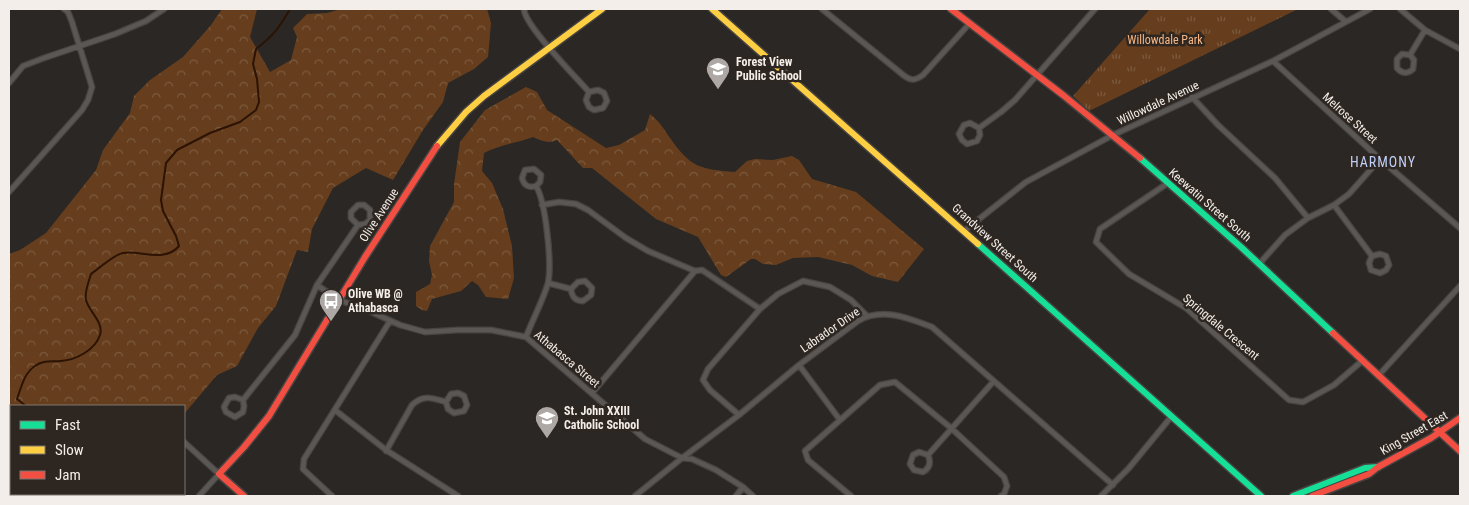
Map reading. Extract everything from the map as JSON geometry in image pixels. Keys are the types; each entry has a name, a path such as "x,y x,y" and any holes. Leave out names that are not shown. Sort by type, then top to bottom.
{"street":[{"path":"9,192 82,110 92,88 68,12 64,9"},
{"path":"9,83 24,66 146,21 164,9"},
{"path":"524,9 523,11 529,22 589,92"},
{"name":"Olive Avenue","path":"219,474 244,448 269,416 338,300 442,138 484,96 602,9"},
{"name":"Grandview Street South","path":"712,9 1261,496"},
{"path":"822,9 911,80 923,75 970,23"},
{"name":"Keewatin Street South","path":"951,9 1039,75 1113,135 1259,264 1460,452"},
{"path":"978,128 1015,100 1039,75 1095,9"},
{"path":"1331,9 1345,21"},
{"name":"Willowdale Avenue","path":"964,231 1026,182 1113,135 1273,61 1370,9"},
{"path":"1400,9 1426,30 1460,49"},
{"path":"1410,55 1426,30"},
{"path":"1402,54 1410,55 1414,60 1413,68 1405,73 1399,70 1396,65 1397,59 1402,54"},
{"name":"Melrose Street","path":"1273,61 1380,159 1460,228"},
{"path":"598,90 604,93 607,101 603,108 594,110 589,107 586,100 589,92 598,90"},
{"path":"1192,97 1218,125 1275,178 1308,218"},
{"path":"970,123 978,128 980,135 974,143 967,144 962,140 960,130 964,125 970,123"},
{"path":"1259,264 1285,235 1308,218 1334,205 1349,194 1380,159"},
{"path":"534,168 539,172 541,178 536,186 530,187 524,184 522,178 525,170 534,168"},
{"name":"Springdale Crescent","path":"1168,183 1100,229 1096,242 1130,274 1186,308 1289,400 1304,402 1334,385 1362,361"},
{"path":"526,337 548,283 549,258 542,204 536,186"},
{"path":"542,204 559,202 576,204 588,210 626,238 648,251 696,271 702,270 760,309"},
{"path":"243,400 236,397 229,398 225,404 226,412 235,416 240,414 244,409 243,400 295,335 317,285 358,225 365,224 371,216 370,210 364,205 358,205 351,212 351,218 358,225"},
{"path":"1334,205 1372,256"},
{"path":"1380,254 1386,256 1389,265 1386,270 1380,273 1371,270 1369,263 1372,256 1380,254"},
{"path":"592,393 696,271"},
{"path":"585,281 590,285 591,295 587,300 577,300 572,296 571,289 578,282 585,281"},
{"path":"739,415 710,390 703,380 708,369 760,309 778,294 803,281 830,287 851,300 867,316"},
{"path":"548,283 571,289"},
{"name":"Athabasca Street","path":"317,285 338,300 390,321 425,332 491,330 526,337 645,439 682,458 692,459 716,470 744,487 753,496"},
{"path":"1378,376 1460,286"},
{"name":"Labrador Drive","path":"635,496 739,415 799,365 867,316 878,313 898,316 932,327 1113,485"},
{"path":"332,496 303,469 304,459 390,321"},
{"path":"799,365 840,420"},
{"path":"851,496 808,460 805,451 880,385 895,382 951,428 1004,477 1007,486 1004,494 1001,496"},
{"path":"928,455 993,382"},
{"path":"458,393 464,396 467,405 464,411 454,413 448,409 446,402 451,394 458,393"},
{"path":"386,451 412,405 418,399 425,398 446,402"},
{"path":"335,410 386,451 458,496"},
{"path":"1101,496 1113,485 1171,417"},
{"name":"King Street East","path":"1312,496 1369,474 1378,467 1440,433 1460,418"},
{"path":"185,443 244,496"},
{"path":"919,452 928,455 930,464 926,470 920,472 914,470 910,461 913,455 919,452"},
{"name":"King Street East","path":"1293,496 1365,468 1378,467"},
{"path":"199,496 219,474"},
{"path":"736,496 744,487"}],"green space":[{"path":"222,9 257,9 250,37 270,72 291,60 297,37 293,28 307,14 327,13 341,9 487,9 491,23 488,57 474,69 448,83 443,102 423,130 393,180 366,168 333,188 312,229 308,252 297,250 276,306 258,328 237,366 217,375 185,413 185,405 10,405 10,495 107,496 9,496 9,254 20,250 46,233 96,170 103,150 130,113 134,96 150,80 183,57 211,25"},
{"name":"Willowdale Park","path":"1150,9 1298,9 1089,111 1073,96"},
{"path":"526,87 537,92 547,110 606,148 619,145 645,130 650,114 661,125 684,156 705,168 735,172 747,161 755,159 773,160 792,156 799,160 812,179 856,192 924,249 898,282 872,276 852,265 818,257 793,258 776,265 763,264 755,259 751,259 726,277 721,275 698,237 656,219 592,168 583,168 557,140 548,142 533,137 484,153 482,171 492,183 503,209 512,246 514,278 508,299 486,297 478,285 472,281 461,291 432,299 427,311 422,310 416,306 416,292 430,284 432,275 429,261 430,246 454,202 454,184 460,142 485,110"}],"waterway":[{"path":"25,405 17,399 23,381 31,369 41,363 67,360 79,356 89,350 98,340 101,330 100,326 86,297 91,274 111,259 123,253 160,255 167,254 179,246 163,211 161,200 166,163 177,150 210,133 240,122 256,110 259,102 257,79 253,64 256,49 276,31 290,9"}],"traffic: fast":[{"path":"1140,158 1241,247 1333,333"},
{"path":"978,244 1261,496"},
{"path":"1293,496 1365,468 1378,467"}],"traffic: slow":[{"path":"437,146 466,112 484,96 602,9"},
{"path":"712,9 978,244"}],"traffic: jam":[{"path":"951,9 1063,95 1140,158"},
{"path":"244,496 219,474 269,416 365,257 437,146"},
{"path":"1333,333 1460,451"},
{"path":"1312,496 1369,474 1378,467 1431,438 1460,418"}],"place":[{"name":"Forest View Public School","path":"718,90"},
{"name":"Olive WB @ Athabasca","path":"331,322"},
{"name":"St. John XXIII Catholic School","path":"547,439"}],"district":[{"name":"HARMONY","path":"1383,162"}]}
